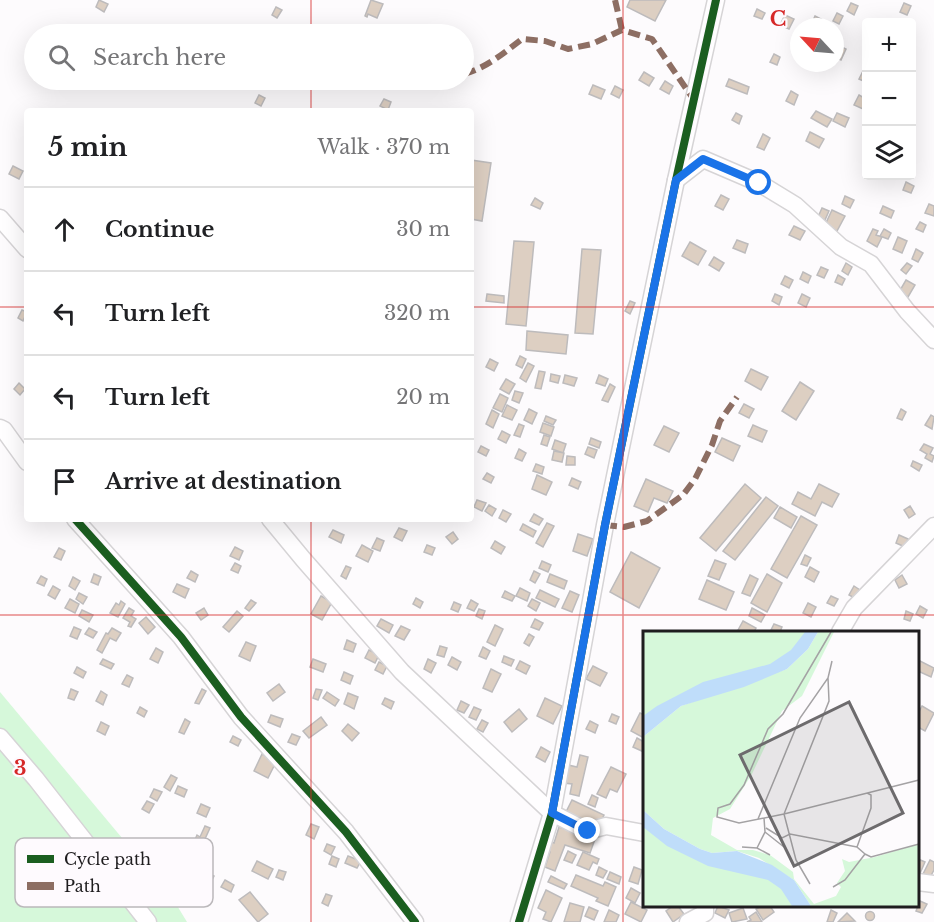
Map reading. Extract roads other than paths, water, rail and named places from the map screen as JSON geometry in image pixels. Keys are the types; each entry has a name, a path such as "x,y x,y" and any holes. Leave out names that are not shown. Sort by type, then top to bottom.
{"street":[{"path":"519,922 552,813 603,536 676,180 716,0"},
{"path":"676,180 703,159 759,183 795,205 842,247 871,264 934,340"},
{"path":"0,218 24,246"},
{"path":"0,428 4,430 24,458"},
{"path":"78,522 181,638 241,717 346,832 416,922"},
{"path":"273,522 402,672 552,813 588,831 606,826 643,833"},
{"path":"841,631 854,608 934,526"},
{"path":"0,737 82,838"},
{"path":"919,882 934,884"},
{"path":"136,907 148,922"},
{"path":"688,922 705,912 705,907"}]}
